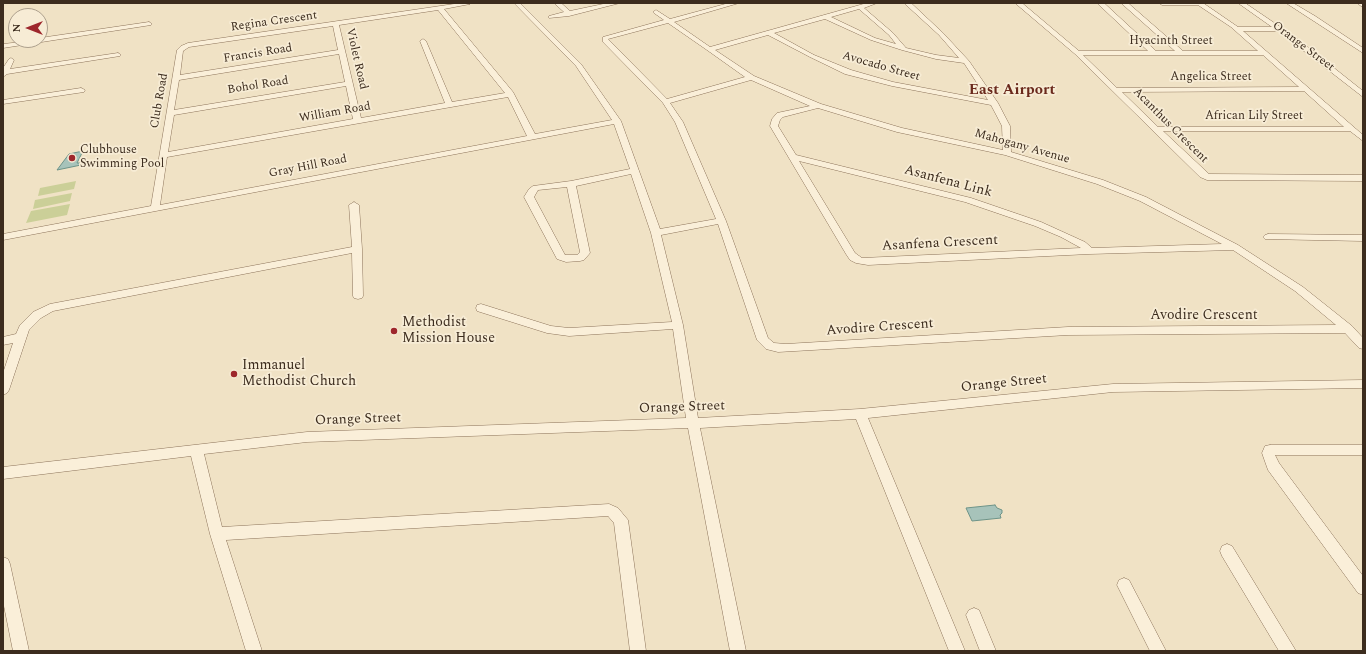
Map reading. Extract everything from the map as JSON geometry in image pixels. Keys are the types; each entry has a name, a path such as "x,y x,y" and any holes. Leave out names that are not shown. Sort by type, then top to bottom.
{"street":[{"path":"517,3 578,65 617,121 656,233 678,324 693,423 738,651"},
{"path":"557,3 569,14"},
{"path":"552,17 617,3"},
{"path":"667,21 736,3"},
{"path":"709,49 874,3"},
{"path":"907,3 966,61 994,102 1006,126 1007,153"},
{"name":"Acanthus Crescent","path":"1018,3 1077,53 1117,90 1203,175 1207,177 1363,178"},
{"path":"1100,3 1154,53"},
{"path":"1124,3 1181,53"},
{"path":"1162,3 1199,3 1236,29 1265,53 1363,139"},
{"name":"Orange Street","path":"1241,3 1281,29 1362,93"},
{"path":"1289,3 1313,17 1363,51"},
{"name":"Regina Crescent","path":"183,47 188,45 467,4"},
{"path":"860,7 904,49"},
{"path":"440,8 510,94 532,137"},
{"name":"Mahogany Avenue","path":"656,12 751,78 818,106 900,130 1007,153 1100,182 1143,199 1235,247 1299,289 1348,329 1363,345"},
{"path":"826,16 872,39 936,57 966,61"},
{"name":"Avodire Crescent","path":"667,21 605,38 605,41 666,102 679,122 720,221 763,340 770,346 778,348 1068,331 1348,329"},
{"path":"3,46 149,24"},
{"name":"Violet Road","path":"336,24 358,122"},
{"path":"1229,24 1273,24"},
{"path":"1236,29 1281,29"},
{"name":"Avocado Street","path":"768,32 812,56 848,72 892,84 945,95 994,102"},
{"path":"423,41 449,105"},
{"name":"Club Road","path":"155,208 177,78 180,50 183,47"},
{"name":"Francis Road","path":"177,78 343,51"},
{"name":"Hyacinth Street","path":"1077,53 1265,53"},
{"path":"4,74 118,55"},
{"path":"4,74 11,60"},
{"path":"666,102 751,78"},
{"name":"Bohol Road","path":"170,113 350,83"},
{"path":"1350,84 1363,85"},
{"name":"Angelica Street","path":"1117,90 1306,89"},
{"path":"3,102 80,90"},
{"name":"William Road","path":"164,155 510,94"},
{"name":"Asanfena Crescent","path":"818,106 780,115 776,119 774,126 851,254 854,258 860,261 868,262 1090,251 1235,247"},
{"name":"Gray Hill Road","path":"3,237 617,121"},
{"name":"African Lily Street","path":"1156,129 1351,129"},
{"name":"Asanfena Link","path":"794,157 968,200 1038,224 1082,244 1090,251"},
{"path":"571,184 585,253 580,258 566,259 561,257 529,197 532,191 536,188 571,184 634,171"},
{"path":"354,205 358,296"},
{"path":"656,233 720,221"},
{"path":"1268,237 1363,238"},
{"path":"3,390 24,328 37,315 50,308 357,249"},
{"path":"481,308 535,326 563,331 678,324"},
{"path":"3,341 21,337"},
{"name":"Orange Street","path":"3,473 307,437 693,423 860,414 1113,388 1363,384"},
{"path":"860,414 957,651"},
{"path":"196,450 217,534 254,651"},
{"path":"1363,450 1270,450 1268,452 1273,466 1363,588"},
{"path":"217,534 608,510 613,512 620,520 638,651"},
{"path":"1227,551 1288,651"},
{"path":"3,564 21,651"},
{"path":"1124,585 1158,651"},
{"path":"974,615 988,651"}],"green space":[{"path":"76,181 74,189 38,196 40,188"},
{"path":"72,193 70,201 33,209 35,200"},
{"path":"70,204 67,215 26,223 31,211"}],"water":[{"name":"Clubhouse Swimming Pool","path":"83,151 77,163 83,163 81,165 57,170 69,154"},
{"path":"995,505 997,508 1002,510 1000,515 1001,518 972,521 966,508"}],"place":[{"name":"Clubhouse Swimming Pool","path":"72,158"},
{"name":"Methodist Mission House","path":"394,331"},
{"name":"Immanuel Methodist Church","path":"234,374"}],"district":[{"name":"East Airport","path":"1012,91"}]}
